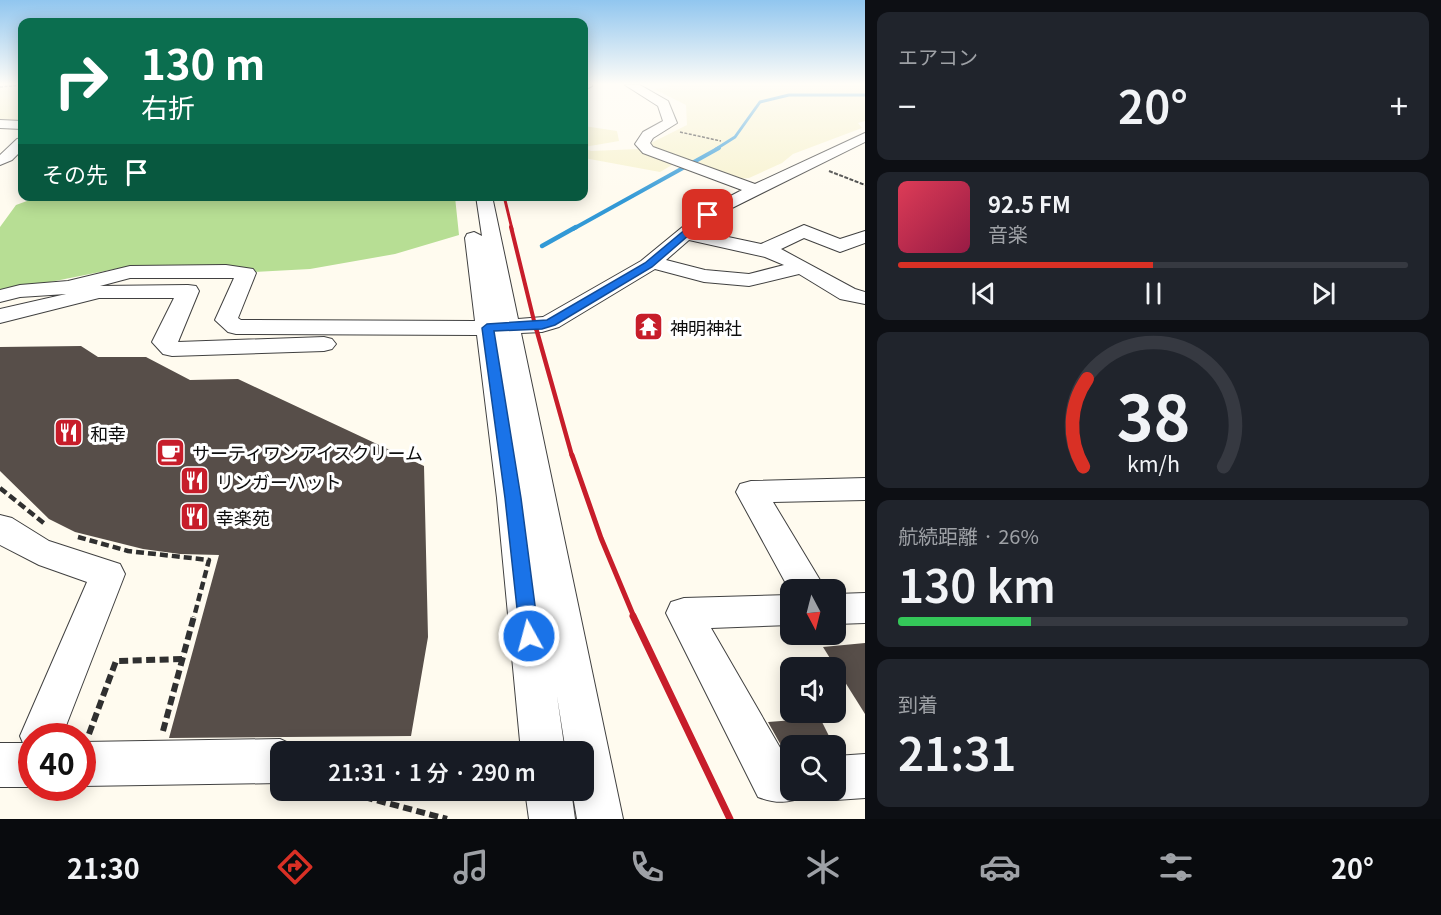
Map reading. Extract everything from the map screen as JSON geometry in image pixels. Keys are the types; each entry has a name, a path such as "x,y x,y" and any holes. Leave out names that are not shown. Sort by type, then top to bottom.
{"street":[{"path":"669,123 648,135 642,144 648,150 755,189"},
{"path":"0,124 18,124"},
{"path":"0,296 20,291 68,287 130,272 226,271 246,273 226,320 230,325 236,327 542,325 551,322 652,262 708,215 755,189 858,144 865,137"},
{"path":"469,201 498,327 600,819"},
{"path":"485,201 513,498 542,741"},
{"path":"764,250 804,231 840,246 865,237"},
{"path":"686,234 764,250 784,257 848,294 865,298"},
{"path":"652,262 704,276 749,280 802,267"},
{"path":"0,316 99,292 188,291 164,342 172,349 244,349 366,341 374,335 375,327"},
{"path":"802,579 751,492 865,489"},
{"path":"0,526 13,538 56,559 108,574 42,723"},
{"path":"846,609 865,608"},
{"path":"780,610 684,613 774,781 780,781"},
{"path":"96,755 154,763 270,761"},
{"path":"846,777 865,776"},
{"path":"550,801 552,819"}],"path":[{"path":"806,165 831,171 865,185"},
{"path":"0,488 52,530"},
{"path":"74,536 128,551 209,560 154,763"},
{"path":"94,723 116,661 182,659"},
{"path":"379,801 447,819"}],"shaded area":[{"path":"858,123 862,128 793,154 782,163 749,178 739,179 684,158 660,172 588,159 588,150 639,149 687,125"},
{"path":"588,127 617,131 619,141 588,146"}],"green space":[{"path":"27,201 455,201 459,235 395,254 310,269 252,272 125,267 0,292 0,227 16,205"}],"building":[{"path":"81,346 98,357 146,357 190,380 238,379 424,466 428,637 411,736 169,738 219,555 180,554 143,549 75,532 49,519 0,471 0,347"},
{"path":"865,643 865,714 846,684 846,657 829,657 823,647"},
{"path":"768,722 822,723 828,735 780,735 780,743"}],"waterway":[{"path":"716,149 735,137 745,123"},
{"path":"573,229 719,148"},
{"path":"542,246 576,227"}],"railway":[{"path":"505,201 512,229"},
{"path":"511,227 536,329"},
{"path":"536,328 572,456"},
{"path":"572,455 601,538 634,617"},
{"path":"633,616 730,819"}],"place":[{"name":"神明神社","path":"649,327"},
{"name":"和幸","path":"69,433"},
{"name":"サーティワンアイスクリーム","path":"171,452"},
{"name":"リンガーハット","path":"195,481"},
{"name":"幸楽苑","path":"195,517"}],"route":[{"path":"529,636 513,498 487,328 542,325 551,322 648,265 708,215"}]}
